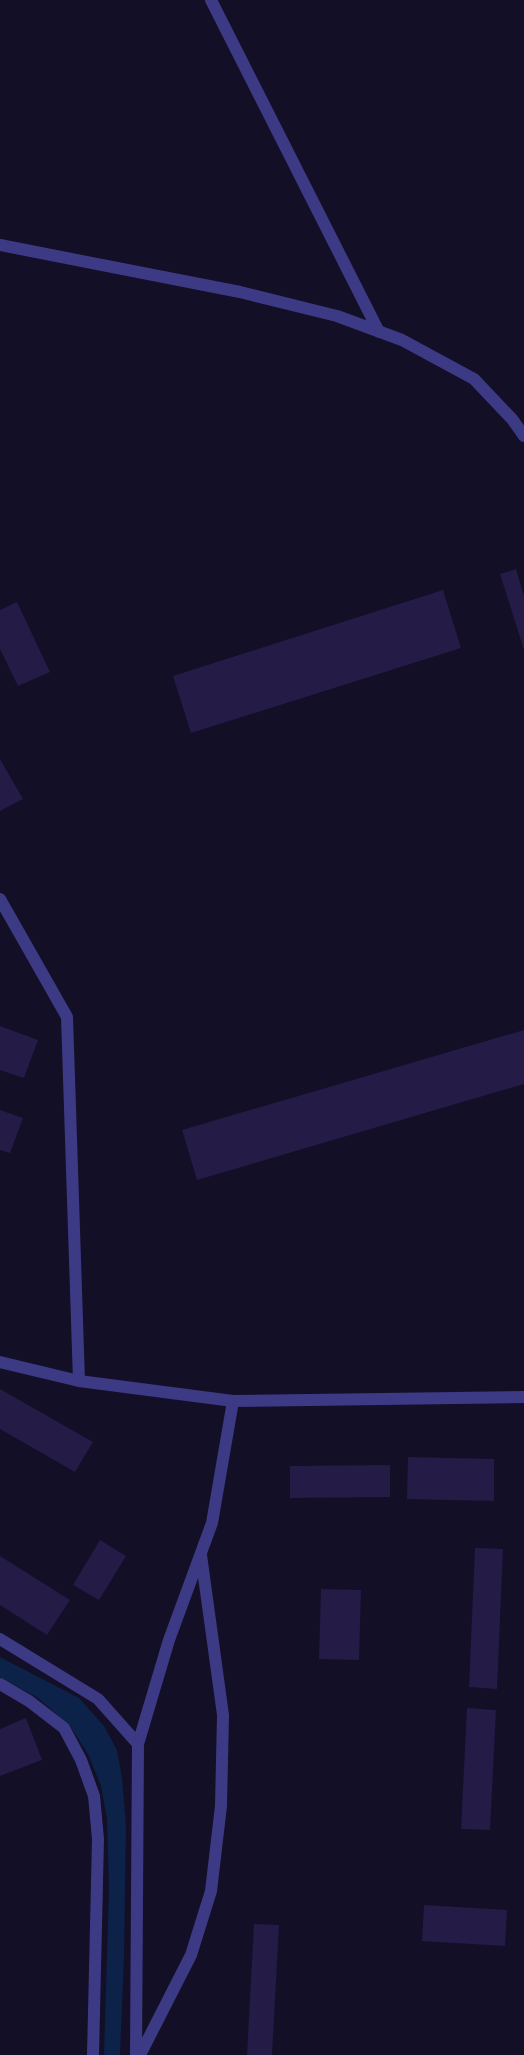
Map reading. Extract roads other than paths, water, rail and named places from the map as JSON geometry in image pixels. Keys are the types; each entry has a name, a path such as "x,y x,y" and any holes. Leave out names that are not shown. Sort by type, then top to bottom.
{"street":[{"path":"211,0 379,332"},
{"path":"0,245 240,292 336,316 402,340 474,379 512,419 524,436"},
{"path":"0,899 67,1017 79,1382"},
{"path":"0,1362 79,1382 234,1401 524,1397"},
{"path":"138,2055 138,1744 169,1640 212,1523 234,1401"},
{"path":"138,2055 191,1955 211,1891 221,1806 223,1714 201,1553"},
{"path":"0,1639 98,1699 138,1744"},
{"path":"0,1684 29,1701 64,1728 81,1760 94,1796 98,1839 92,2055"}],"water":[{"path":"0,1657 79,1698 104,1726 117,1750 122,1778 126,1825 120,2055 104,2055 109,1888 107,1819 101,1786 88,1754 70,1726 38,1698 0,1677"}]}
